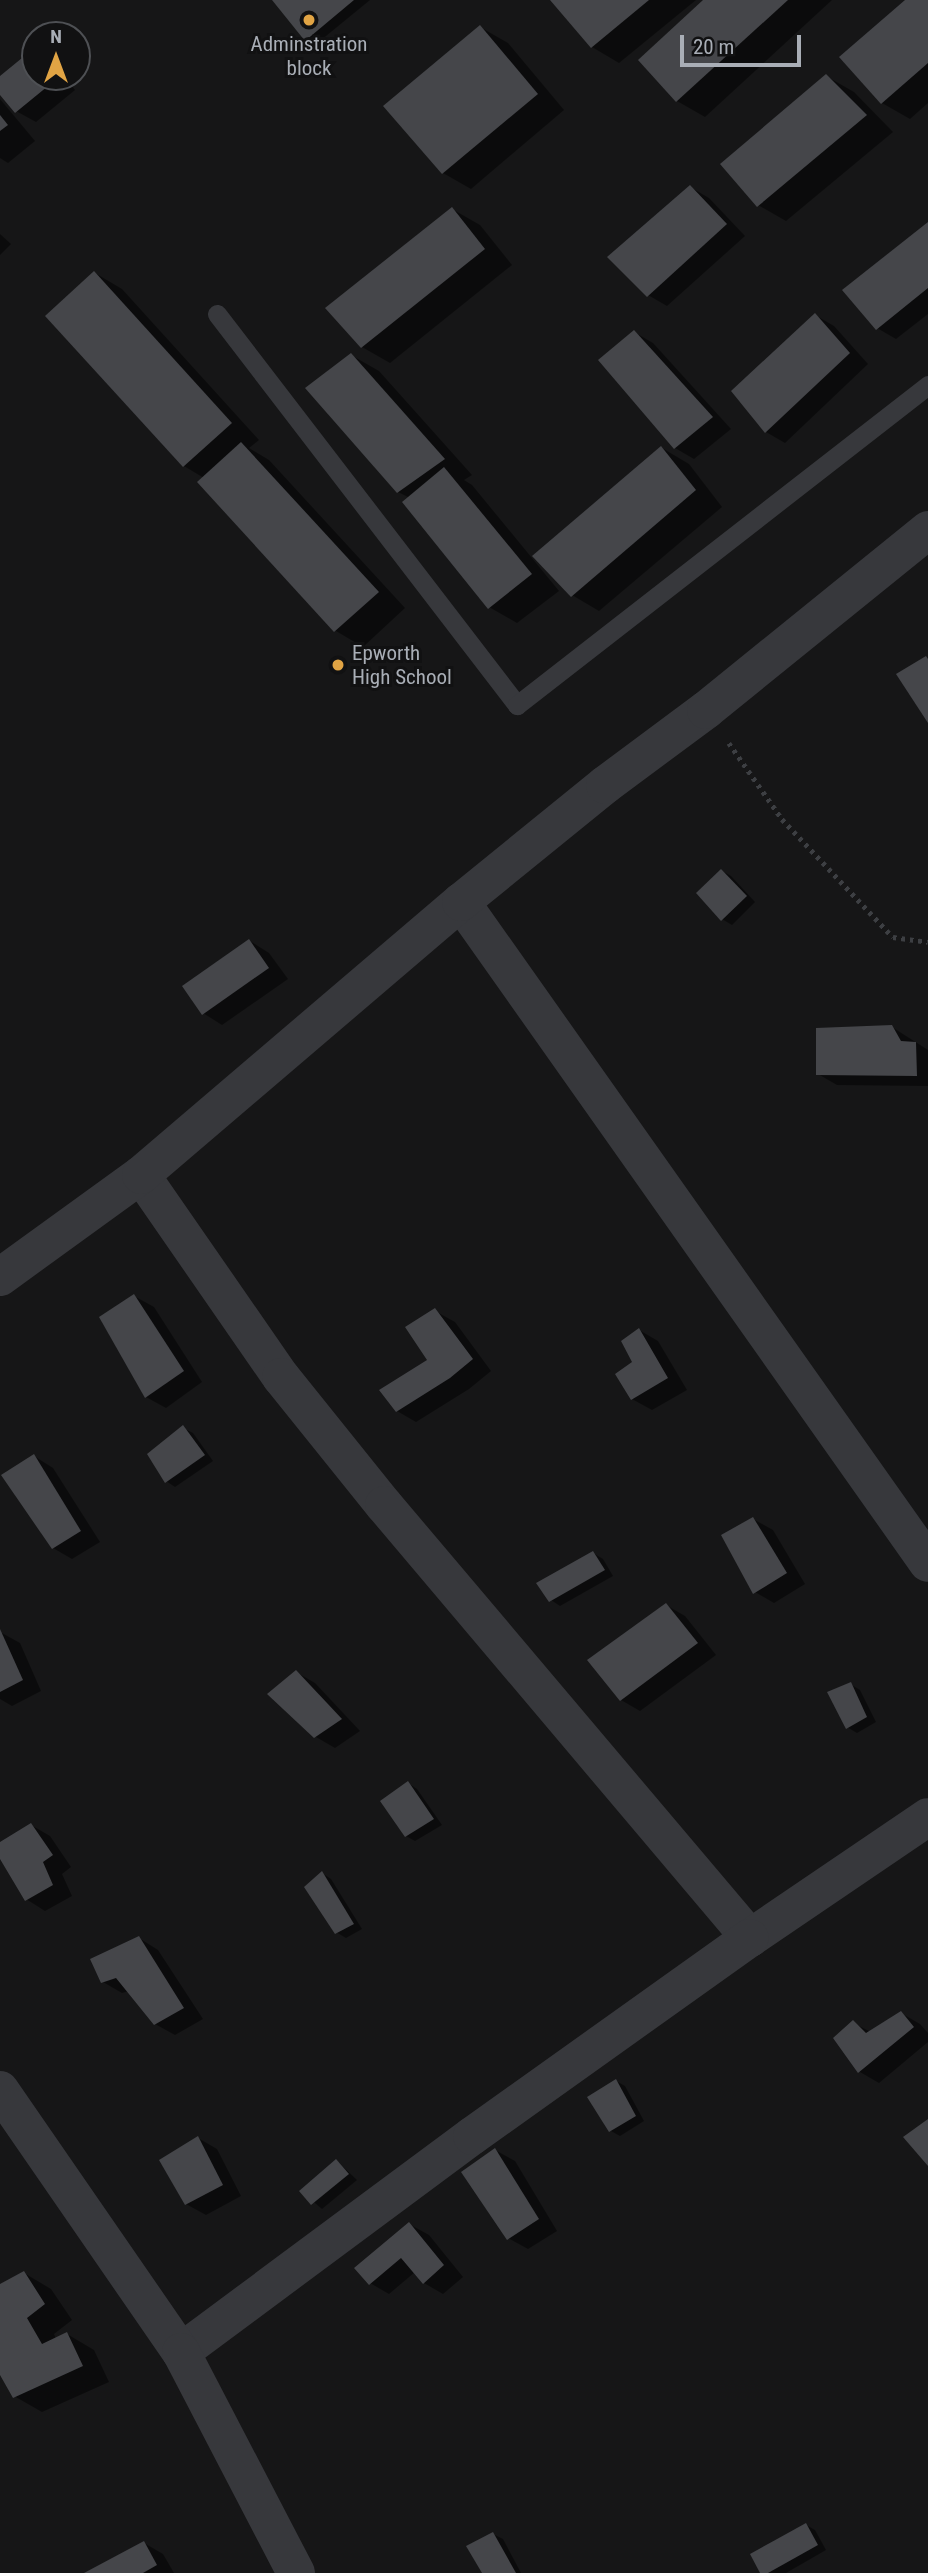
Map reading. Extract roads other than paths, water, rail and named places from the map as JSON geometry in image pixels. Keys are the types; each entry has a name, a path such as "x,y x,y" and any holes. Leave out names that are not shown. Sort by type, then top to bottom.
{"street":[{"path":"0,1277 141,1175 461,902 605,785 706,710 928,530"},
{"path":"461,902 928,1563"},
{"path":"141,1175 281,1377 384,1506 750,1938"},
{"path":"181,2352 471,2136 750,1938 928,1816"},
{"path":"0,2090 181,2352 296,2573"}],"lane":[{"path":"217,314 517,705 928,385"}],"place":[{"name":"Adminstration block","path":"309,20"},
{"name":"Epworth High School","path":"338,665"}]}
